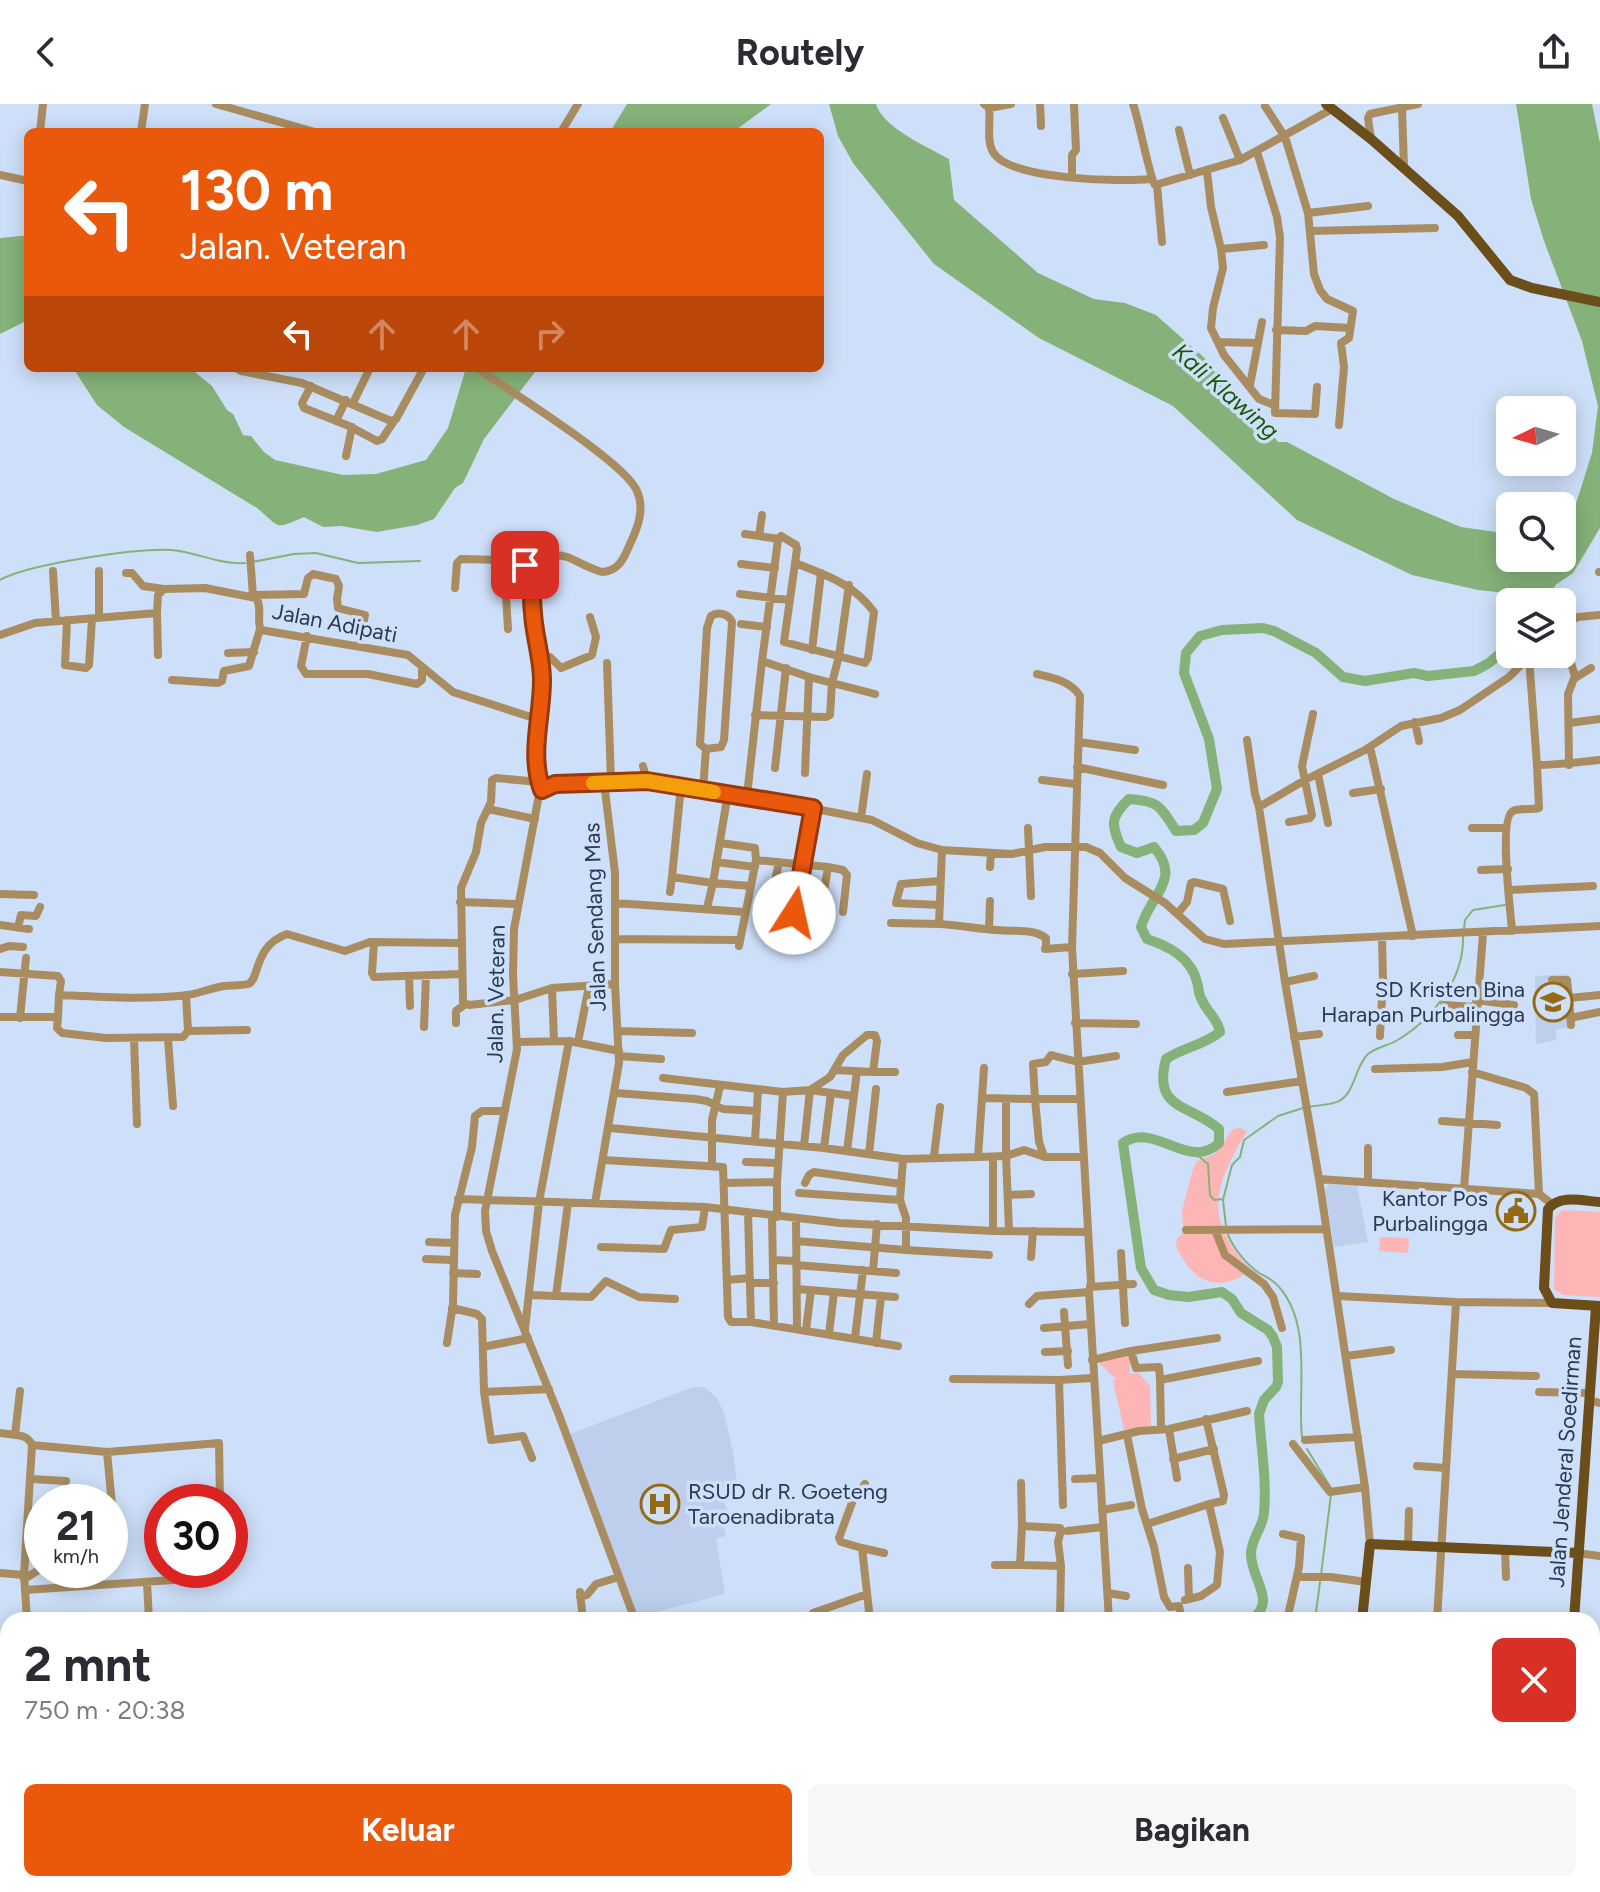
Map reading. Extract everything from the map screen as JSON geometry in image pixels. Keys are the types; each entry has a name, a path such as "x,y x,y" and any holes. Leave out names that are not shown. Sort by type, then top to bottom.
{"main road":[{"path":"1329,107 1371,139 1458,216 1510,280 1532,288 1600,302"},
{"path":"1598,1306 1552,1303 1544,1288 1546,1216 1552,1204 1565,1199 1600,1202"},
{"name":"Jalan Jenderal Soedirman","path":"1595,1399 1598,1306"},
{"name":"Jalan Jenderal Soedirman","path":"1575,1612 1600,1340"},
{"path":"1361,1612 1370,1544 1582,1553"},
{"name":"Jalan Jenderal Soedirman","path":"1581,1612 1582,1553"}],"street":[{"path":"40,128 43,104"},
{"path":"142,128 145,104"},
{"path":"216,104 301,128"},
{"path":"563,128 578,104"},
{"path":"1011,104 986,106 994,155 1006,162 1036,173 1154,182 1207,171 1240,160 1285,137 1329,107"},
{"path":"1040,104 1041,126"},
{"path":"1072,176 1072,155 1076,150 1074,104"},
{"path":"1133,104 1154,182 1162,242"},
{"path":"1371,139 1370,114 1418,104"},
{"path":"1265,106 1285,137 1308,213 1313,267 1320,290 1327,299 1352,309 1348,340 1341,343 1344,367 1339,425"},
{"path":"1402,109 1404,167"},
{"path":"1223,118 1240,160"},
{"path":"1179,130 1190,175"},
{"path":"1257,152 1280,237 1274,405 1277,415 1312,415 1316,412 1317,387"},
{"path":"1207,171 1211,207 1221,249 1222,275 1210,323 1226,358 1259,399 1274,405"},
{"path":"0,175 24,180"},
{"path":"1308,213 1368,206"},
{"path":"1310,231 1435,228"},
{"path":"1221,249 1264,245"},
{"path":"1250,385 1262,322"},
{"path":"1276,330 1306,331 1315,326 1350,328"},
{"path":"1219,342 1257,343"},
{"path":"246,372 311,386 394,421"},
{"path":"336,421 367,372"},
{"path":"311,386 302,403 304,408 380,441 391,428 422,372"},
{"path":"455,588 457,563 461,559 508,558 525,565 530,574 542,559 554,554 564,555 602,572 616,568 638,525 641,504 634,484 614,464 483,372"},
{"path":"346,456 352,427"},
{"path":"759,536 762,515"},
{"path":"745,534 784,537 796,545 784,642 865,663 874,612 849,585 795,563"},
{"path":"747,796 779,539"},
{"path":"250,555 254,596 304,594 309,576 313,574 336,579 339,586 338,608 365,615 359,646"},
{"path":"506,560 508,629"},
{"path":"741,564 775,568"},
{"path":"53,571 56,621"},
{"path":"67,620 66,666 86,668 96,619 99,571"},
{"path":"126,573 132,573 143,586 164,589"},
{"path":"812,650 821,573"},
{"name":"Jalan. Veteran","path":"530,574 533,624 541,658 536,757 541,786 518,904 513,950 518,1042 484,1217 488,1239 549,1389 632,1612"},
{"path":"755,715 830,715 832,683 849,585"},
{"name":"Jalan Adipati","path":"164,589 205,588 254,596 259,604 260,629 408,655 453,692 537,719"},
{"path":"158,655 158,595 164,589"},
{"path":"740,594 789,600"},
{"path":"3,634 29,624 157,613"},
{"path":"719,613 728,616 732,622 724,740 721,747 706,749 701,746 700,737 707,628 711,616 719,613"},
{"path":"1576,618 1600,615"},
{"path":"541,658 550,657 561,668 592,655 596,637 590,617"},
{"path":"741,624 767,627"},
{"path":"172,680 220,682 224,671 249,666 260,629"},
{"path":"307,636 301,666 306,674 368,674 417,684 422,680 422,666"},
{"path":"228,653 254,652"},
{"path":"762,661 875,694"},
{"name":"Jalan Sendang Mas","path":"595,1203 616,1093 619,1054 613,842 608,782 607,663"},
{"path":"775,768 786,668"},
{"path":"1259,807 1370,747 1401,726 1441,718 1460,710 1518,668"},
{"path":"1512,931 1505,828 1511,812 1536,810 1539,807 1531,668"},
{"path":"1572,668 1575,678"},
{"path":"1572,764 1568,694 1575,678 1591,668"},
{"path":"1037,674 1064,682 1078,691 1080,703 1073,847 1072,974 1109,1612"},
{"path":"805,773 809,677"},
{"path":"1289,822 1312,815 1302,758 1313,714"},
{"path":"1569,723 1600,719"},
{"path":"1415,722 1419,741"},
{"path":"1247,740 1337,1296 1365,1487 1370,1544"},
{"path":"1079,742 1135,750"},
{"path":"1370,747 1413,936"},
{"path":"703,790 706,749"},
{"path":"1537,765 1600,760"},
{"path":"643,766 647,781"},
{"path":"1077,767 1163,785"},
{"path":"861,818 867,774"},
{"path":"1318,774 1328,823"},
{"path":"464,1005 460,943 461,882 476,852 494,778 541,786 647,781 747,796 880,823 917,843 942,850 1012,854 1045,847 1086,847 1096,851 1125,878 1165,903 1213,943 1279,943 1600,926"},
{"path":"1042,780 1075,784"},
{"path":"670,892 681,786"},
{"path":"1353,793 1381,789"},
{"path":"707,908 728,793"},
{"path":"794,913 813,808"},
{"path":"488,809 535,819"},
{"path":"1028,828 1031,896"},
{"path":"1472,828 1505,828"},
{"path":"615,939 739,943 756,863 755,848 721,843"},
{"path":"939,924 942,850"},
{"path":"990,867 991,853"},
{"path":"716,862 803,863 846,873 843,912"},
{"path":"770,905 779,862"},
{"path":"820,916 828,867"},
{"path":"1481,870 1508,869"},
{"path":"672,877 750,886"},
{"path":"940,881 901,884 896,903 940,905"},
{"path":"1178,913 1187,902 1191,883 1194,882 1223,889 1230,921"},
{"path":"1509,890 1593,886"},
{"path":"0,894 34,895"},
{"path":"989,929 990,901"},
{"path":"460,902 518,904"},
{"path":"615,903 745,912"},
{"path":"18,927 21,915 36,916 40,907"},
{"path":"891,923 1018,929 1043,935 1046,938 1044,949 1072,947"},
{"path":"0,925 29,929"},
{"path":"1464,1189 1473,1035 1483,933"},
{"path":"59,995 186,995 251,983 262,953 274,940 287,934 345,951 374,942 460,943"},
{"path":"1380,1036 1382,938"},
{"path":"374,942 373,977 462,974"},
{"path":"0,949 23,947"},
{"path":"20,1018 26,958"},
{"path":"1072,974 1123,971"},
{"path":"0,972 58,976 61,981 57,1028 62,1033 134,1039 183,1037 188,1031 186,995"},
{"path":"409,976 410,1006"},
{"path":"424,1027 426,976"},
{"path":"1285,982 1314,976"},
{"path":"1552,980 1568,981 1571,1021 1600,1012"},
{"path":"456,1023 456,1011 464,1005 515,1000 552,988 615,984"},
{"path":"483,1347 526,1334 539,1202 573,1042 589,986"},
{"path":"552,988 554,1041"},
{"path":"1569,998 1600,995"},
{"path":"1444,1005 1514,1005"},
{"path":"0,1017 58,1017"},
{"path":"1075,1023 1136,1024"},
{"path":"188,1031 247,1030"},
{"path":"618,1031 692,1033"},
{"path":"804,1146 810,1090 835,1070 846,1052 871,1034 877,1039 873,1072"},
{"path":"1294,1037 1319,1034"},
{"path":"1458,1035 1473,1035"},
{"path":"134,1039 137,1124"},
{"path":"168,1039 173,1106"},
{"path":"518,1042 573,1042 619,1054 661,1059"},
{"path":"1045,1157 1039,1142 1034,1063 1046,1062 1053,1054 1078,1062 1116,1056"},
{"path":"1375,1069 1472,1067 1534,1094 1539,1194"},
{"path":"978,1157 984,1068"},
{"path":"835,1070 895,1072"},
{"path":"847,1151 857,1071"},
{"path":"663,1078 758,1090 810,1090 853,1096"},
{"path":"1227,1092 1302,1081"},
{"path":"712,1165 711,1137 720,1086"},
{"path":"869,1154 876,1089"},
{"path":"755,1141 758,1090"},
{"path":"774,1326 774,1217 783,1092"},
{"path":"616,1093 695,1099 723,1109 757,1111"},
{"path":"824,1148 831,1093"},
{"path":"984,1098 1080,1099"},
{"path":"1006,1099 1009,1231"},
{"path":"934,1156 940,1107"},
{"path":"447,1343 458,1199 472,1147 475,1113 505,1111"},
{"path":"1442,1121 1497,1125"},
{"path":"610,1128 824,1148 903,1159 993,1157 1024,1150 1045,1157 1084,1157"},
{"path":"1368,1148 1368,1182"},
{"path":"993,1157 993,1231"},
{"path":"903,1159 900,1200 906,1226 906,1250"},
{"path":"603,1160 723,1167 729,1321 898,1346"},
{"path":"746,1162 777,1163"},
{"path":"805,1183 814,1172 901,1184"},
{"path":"1319,1179 1539,1194 1552,1204"},
{"path":"724,1183 777,1182"},
{"path":"799,1193 900,1200"},
{"path":"1008,1195 1031,1194"},
{"path":"458,1199 705,1207 796,1219 993,1231 1087,1232"},
{"path":"556,1296 568,1203"},
{"path":"601,1247 664,1249 671,1230 702,1227 705,1207"},
{"path":"748,1212 751,1322"},
{"path":"796,1219 801,1330"},
{"path":"855,1338 861,1294 874,1248 877,1224"},
{"path":"1186,1230 1326,1229"},
{"path":"1220,1230 1225,1255 1264,1284 1273,1297 1282,1328"},
{"path":"1031,1257 1033,1231"},
{"path":"796,1241 989,1255"},
{"path":"429,1242 453,1243"},
{"path":"1121,1253 1125,1323"},
{"path":"426,1259 453,1260"},
{"path":"773,1260 896,1273"},
{"path":"453,1273 477,1274"},
{"path":"727,1280 774,1283"},
{"path":"530,1295 591,1297 606,1281 639,1297 675,1299"},
{"path":"1029,1304 1037,1296 1133,1284"},
{"path":"797,1289 895,1297"},
{"path":"801,1330 811,1290"},
{"path":"829,1334 834,1292"},
{"path":"876,1343 881,1296"},
{"path":"1337,1296 1552,1303"},
{"path":"1437,1612 1456,1302"},
{"path":"452,1308 480,1316 484,1392 491,1440 523,1436 532,1458"},
{"path":"1064,1312 1068,1365"},
{"path":"1044,1328 1090,1324"},
{"path":"1092,1360 1217,1338"},
{"path":"1346,1356 1391,1350"},
{"path":"1045,1352 1068,1351"},
{"path":"1131,1351 1136,1368 1159,1367 1165,1428 1177,1478"},
{"path":"1160,1380 1258,1361"},
{"path":"1452,1374 1536,1376"},
{"path":"953,1379 1093,1378"},
{"path":"1059,1380 1063,1505"},
{"path":"484,1392 549,1389"},
{"path":"15,1435 20,1391"},
{"path":"1539,1392 1595,1399"},
{"path":"1098,1441 1247,1411"},
{"path":"1147,1524 1221,1502 1224,1497 1206,1419"},
{"path":"0,1433 24,1435 30,1439 32,1484"},
{"path":"1127,1435 1170,1607 1179,1606 1184,1600 1209,1591 1219,1580 1220,1552 1209,1504"},
{"path":"1305,1440 1358,1437"},
{"path":"32,1445 107,1452 219,1443 220,1484"},
{"path":"1293,1444 1333,1492 1365,1487"},
{"path":"1173,1459 1214,1449"},
{"path":"107,1452 110,1484"},
{"path":"1417,1466 1446,1468"},
{"path":"1075,1479 1100,1478"},
{"path":"32,1479 66,1481"},
{"path":"1020,1565 1021,1483"},
{"path":"865,1484 853,1500 839,1538 841,1542 884,1553"},
{"path":"1102,1510 1131,1505"},
{"path":"1408,1546 1409,1511"},
{"path":"1022,1526 1062,1531 1103,1527"},
{"path":"1060,1612 1061,1566 1058,1557 1062,1531"},
{"path":"1283,1534 1301,1538 1289,1612"},
{"path":"862,1548 868,1612"},
{"path":"1505,1550 1506,1577"},
{"path":"1582,1553 1600,1556"},
{"path":"995,1565 1061,1566"},
{"path":"1188,1568 1189,1599"},
{"path":"0,1573 24,1577"},
{"path":"582,1612 580,1594 587,1595 596,1584 619,1577"},
{"path":"1297,1577 1366,1582"},
{"path":"26,1612 25,1590 144,1582"},
{"path":"147,1588 149,1612"},
{"path":"1108,1593 1126,1596"},
{"path":"816,1612 867,1594"},
{"path":"1179,1606 1180,1612"}],"shaded area":[{"name":"SD Kristen Bina Harapan Purbalingga","path":"1569,974 1570,1028 1556,1029 1556,1040 1536,1044 1535,976"},
{"path":"1233,1129 1247,1131 1227,1169 1218,1202 1225,1234 1251,1270 1239,1278 1217,1283 1198,1276 1190,1268 1176,1246 1177,1238 1184,1232 1182,1211 1197,1161 1215,1154"},
{"path":"1329,1184 1357,1185 1368,1242 1334,1247 1325,1191"},
{"path":"1566,1210 1600,1212 1600,1297 1563,1295 1554,1289 1555,1218"},
{"path":"1380,1237 1409,1238 1408,1253 1379,1251"},
{"path":"1130,1355 1130,1374 1138,1372 1150,1386 1151,1426 1124,1430 1113,1381 1116,1379 1098,1362"},
{"name":"RSUD dr R. Goeteng Taroenadibrata","path":"693,1387 704,1387 716,1397 724,1413 737,1483 726,1486 720,1492 729,1515 722,1519 726,1536 716,1538 725,1594 656,1612 635,1612 570,1434"}],"water":[{"path":"627,104 771,104 738,128 612,128"},
{"name":"Kali Klawing","path":"829,104 876,104 880,113 897,129 949,159 954,200 1038,273 1094,299 1125,303 1156,315 1208,361 1238,411 1253,422 1264,423 1278,442 1287,442 1394,499 1461,527 1496,532 1496,572 1574,572 1547,588 1496,588 1496,592 1478,590 1412,575 1297,520 1173,406 1039,338 934,264 853,163 838,136"},
{"path":"1516,104 1592,104 1600,143 1600,528 1576,568 1576,504 1592,453 1598,406 1582,341 1531,199"},
{"path":"24,236 24,322 0,334 0,238"},
{"path":"76,372 195,372 212,386 233,414 243,435 251,436 275,460 343,475 376,474 426,460 448,428 465,372 535,372 484,439 463,483 455,488 434,519 377,532 341,526 323,527 304,517 278,525 257,508 124,427 97,405"}],"waterway":[{"path":"0,580 57,563 156,550 181,551 226,562 245,563"},
{"path":"252,562 316,553 358,563 420,561"},
{"path":"1548,588 1555,575"},
{"path":"1259,1612 1263,1598 1251,1554 1263,1518 1265,1501 1259,1414 1264,1400 1278,1382 1277,1347 1268,1330 1241,1313 1232,1299 1222,1292 1188,1297 1154,1290 1141,1268 1123,1143 1135,1138 1147,1138 1196,1152 1208,1150 1219,1143 1219,1129 1169,1097 1163,1076 1166,1059 1220,1032 1201,998 1190,966 1170,949 1147,939 1141,927 1162,887 1165,869 1154,847 1137,853 1121,847 1115,832 1115,816 1129,799 1158,806 1176,831 1194,830 1203,823 1217,789 1209,739 1184,673 1186,653 1200,636 1222,630 1263,628 1316,653 1343,677 1365,681 1414,673 1428,676 1474,671 1496,657"},
{"path":"1464,929 1465,920 1473,910 1505,905"},
{"path":"1309,1107 1339,1101 1352,1086 1368,1054 1396,1041 1434,1010 1458,967 1463,935"},
{"path":"1226,1226 1223,1200 1232,1165 1240,1157 1244,1140 1278,1116 1303,1108"},
{"path":"1196,1154 1208,1164 1210,1195 1214,1200 1222,1199"},
{"path":"1228,1235 1245,1261 1279,1287 1290,1302 1300,1339 1302,1437"},
{"path":"1307,1449 1331,1488"},
{"path":"1321,1575 1331,1494"},
{"path":"1316,1612 1320,1582"}],"slow traffic":[{"path":"593,783 647,781 714,792"}],"place":[{"name":"SD Kristen Bina Harapan Purbalingga","path":"1553,1002"},
{"name":"Kantor Pos Purbalingga","path":"1516,1211"},
{"name":"RSUD dr R. Goeteng Taroenadibrata","path":"660,1504"}],"route":[{"path":"525,565 530,574 533,624 542,669 535,739 542,790 555,784 647,781 813,808 794,913"}]}
